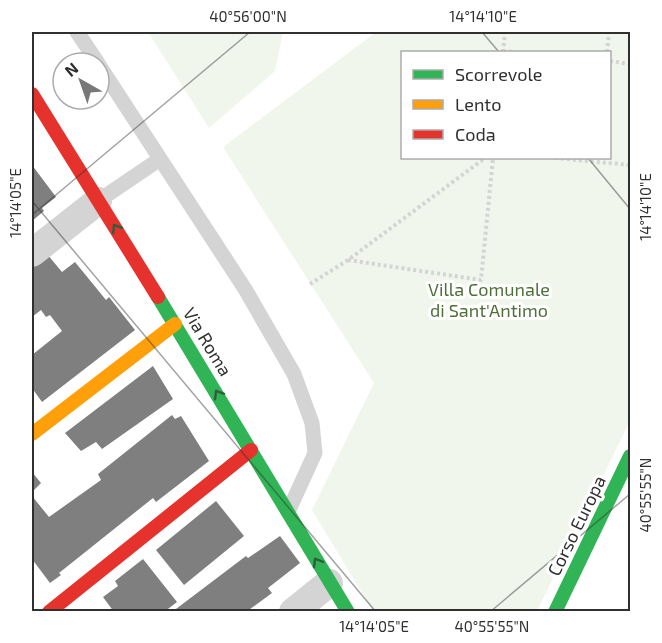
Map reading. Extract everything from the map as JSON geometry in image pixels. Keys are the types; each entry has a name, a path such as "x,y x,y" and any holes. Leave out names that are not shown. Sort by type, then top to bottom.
{"street":[{"name":"Via Roma","path":"32,94 176,324 348,612"},
{"path":"32,253 98,201"},
{"path":"32,434 176,324"},
{"path":"49,612 251,450"},
{"name":"Corso Europa","path":"555,612 630,456"},
{"path":"293,612 329,583"}],"lane":[{"path":"77,32 89,51"},
{"path":"111,84 245,289 294,374 312,423 315,453 288,513"},
{"path":"98,201 160,159"}],"path":[{"path":"503,51 505,32"},
{"path":"607,51 609,32"},
{"path":"611,61 630,64"},
{"path":"310,284 348,260 484,159"},
{"path":"348,260 481,280 493,159"},
{"path":"576,159 630,165"}],"green space":[{"path":"148,32 283,32 275,71 209,128"},
{"name":"Villa Comunale di Sant'Antimo","path":"376,32 630,32 630,421 537,611 373,611 312,510 374,383 223,147"}],"building":[{"path":"32,165 56,197 42,208 44,211 32,221"},
{"path":"47,254 62,272 75,262 106,300 109,297 135,330 42,402 32,388 32,355 62,331 50,315 46,317 41,310 32,317 32,266"},
{"path":"153,366 173,399 102,449 96,442 81,451 65,433"},
{"path":"172,415 175,419 181,416 209,461 156,502 153,498 59,573 61,575 50,583 32,559 32,496 49,517 101,480 98,474"},
{"path":"32,472 41,483 32,492"},
{"path":"216,501 244,536 184,585 156,550"},
{"path":"280,536 300,563 268,588 272,593 246,612 172,612 246,556 248,558"},
{"path":"143,559 177,602 164,612 114,612 103,597 118,586 115,581"}],"traffic: fast":[{"path":"158,297 348,612"},
{"path":"555,612 630,456"}],"traffic: slow":[{"path":"32,434 175,324"}],"traffic: jam":[{"path":"32,94 158,297"},
{"path":"49,612 251,450"}]}
